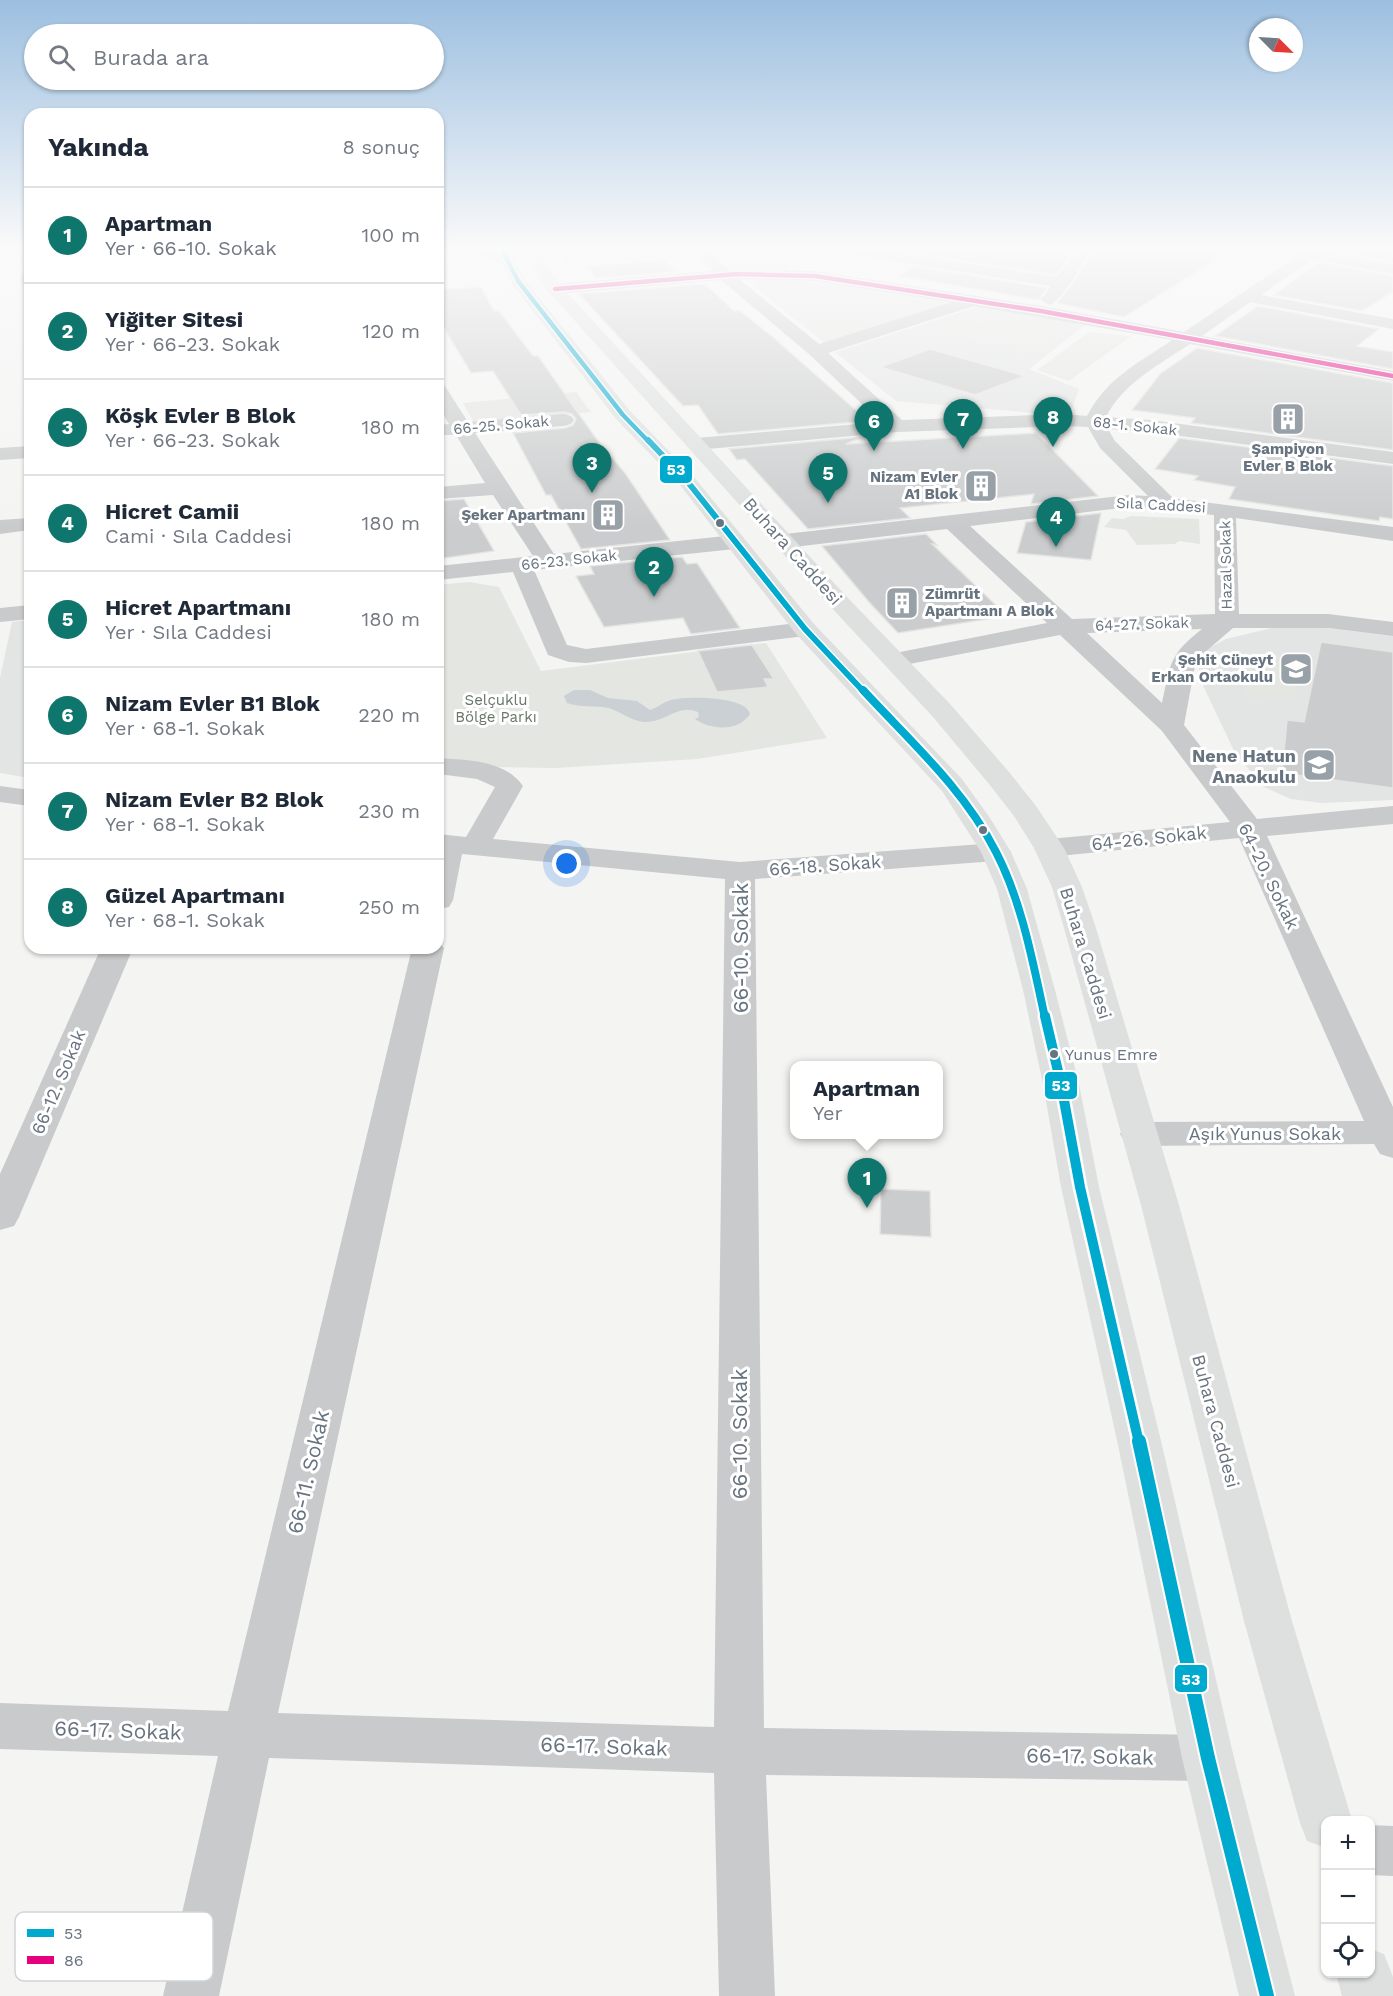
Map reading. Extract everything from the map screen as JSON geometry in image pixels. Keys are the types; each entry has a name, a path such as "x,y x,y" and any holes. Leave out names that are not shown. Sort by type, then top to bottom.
{"main road":[{"name":"Buhara Caddesi","path":"567,343 624,416 687,481 805,629 952,785 976,818 996,852 1011,889 1039,990 1080,1187 1140,1444 1208,1758 1267,1996"},
{"name":"Buhara Caddesi","path":"604,343 942,711 1026,812 1049,848 1074,908 1160,1204 1268,1620 1324,1816"},
{"path":"1365,1978 1370,1996"}],"street":[{"path":"807,343 897,426"},
{"path":"816,351 841,343"},
{"path":"1166,502 1107,444 1094,421 1106,398 1124,381 1179,343"},
{"path":"1208,343 1393,376"},
{"path":"444,400 549,563"},
{"name":"66-25. Sokak","path":"444,430 564,420"},
{"name":"68-1. Sokak","path":"696,444 897,426 1094,421 1150,426 1393,458"},
{"path":"0,454 24,452"},
{"path":"444,493 499,488"},
{"name":"Sıla Caddesi","path":"785,541 1115,501 1166,502 1393,534"},
{"name":"Hazal Sokak","path":"1225,510 1227,621"},
{"name":"64-20. Sokak","path":"953,522 1063,627 1171,725 1249,828 1391,1137"},
{"path":"0,527 24,525"},
{"name":"66-23. Sokak","path":"444,572 735,542"},
{"path":"521,565 556,650 569,656 586,656 805,629"},
{"path":"0,615 24,613"},
{"path":"1171,725 1184,660 1191,650 1227,621"},
{"name":"64-27. Sokak","path":"894,660 1063,627 1227,621 1328,621 1393,629"},
{"path":"444,767 494,774 501,777 509,786 454,845 444,879"},
{"path":"0,794 24,797"},
{"name":"64-26. Sokak","path":"1049,848 1393,815"},
{"name":"66-18. Sokak","path":"454,845 740,871 996,852"},
{"name":"66-10. Sokak","path":"740,871 739,1751 747,1996"},
{"name":"66-12. Sokak","path":"0,1217 114,954"},
{"name":"66-11. Sokak","path":"209,1912 427,954"},
{"name":"Aşık Yunus Sokak","path":"1138,1134 1391,1137"},
{"name":"66-17. Sokak","path":"0,1726 739,1751 1208,1758"},
{"path":"1375,1850 1393,1851"},
{"name":"66-11. Sokak","path":"191,1996 194,1981"}],"shaded area":[{"path":"863,343 1062,343 1029,369 1079,389 1070,414 1057,415 896,401 835,352"},
{"path":"24,621 24,777 0,773 0,678 12,622"},
{"path":"1280,626 1317,627 1393,636 1393,800 1321,803 1291,799 1264,787 1235,753 1199,677 1199,661 1209,648 1226,639"},
{"path":"574,690 590,690 608,698 637,701 650,710 671,700 715,699 738,704 746,708 750,714 739,724 724,727 701,723 695,719 699,717 698,712 691,710 678,711 658,720 644,722 609,708 567,703 564,696"}],"green space":[{"path":"992,343 1049,343 1038,351"},
{"path":"1074,343 1121,343 1069,381 1037,370"},
{"path":"576,392 591,412 475,424 463,403"},
{"path":"1131,516 1199,519 1200,544 1179,541 1175,544 1137,545 1126,530 1104,527 1112,518 1123,519"},
{"name":"Selçuklu Bölge Parkı","path":"469,582 499,587 541,671 766,643 827,738 697,759 556,768 493,767 444,761 444,584"},
{"path":"1245,651 1295,657 1296,702 1243,696"}],"building":[{"path":"453,343 523,343 533,356 538,356 598,441 625,473 670,540 581,549 551,495 546,495 513,433 565,428 573,425 576,419 572,414 564,412 521,415 493,371 471,373"},
{"path":"625,343 780,343 868,421 718,434 698,405 683,406"},
{"path":"1254,343 1361,343 1357,346 1393,352 1393,369"},
{"path":"1197,348 1393,383 1393,450 1191,423 1195,418 1132,410 1160,374"},
{"path":"930,349 1025,376 975,395 880,367"},
{"path":"1036,433 1098,496 1031,504 1034,494 900,508 910,518 808,529 745,459 737,460 729,449 862,437 846,444"},
{"path":"1179,438 1393,466 1393,519 1380,517 1379,521 1229,499 1235,487 1194,480 1198,476 1155,469"},
{"path":"464,499 494,551 444,558 444,501"},
{"path":"1101,513 1091,560 1017,553 1026,522"},
{"path":"926,534 937,545 932,544 1007,616 898,633 822,546"},
{"path":"682,557 687,564 697,563 740,628 691,634 683,618 604,627 576,576 594,574 590,566"},
{"path":"1321,642 1393,652 1393,788 1282,773 1287,720 1304,722"},
{"path":"752,645 774,679 764,679 768,687 717,692 698,651"},
{"path":"881,1189 930,1191 931,1237 880,1234"}],"transit line":[{"name":"53","path":"567,343 623,415 687,481 805,629 952,785 976,818 996,852 1012,889 1061,1084 1080,1187 1140,1445 1208,1758 1267,1996"},
{"name":"86","path":"1215,343 1393,376"}],"place":[{"name":"Şampiyon Evler B Blok","path":"1288,419"},
{"name":"Güzel Apartmanı","path":"1053,447"},
{"name":"Nizam Evler B2 Blok","path":"963,449"},
{"name":"Nizam Evler B1 Blok","path":"874,451"},
{"name":"Nizam Evler A1 Blok","path":"981,486"},
{"name":"Köşk Evler B Blok","path":"592,493"},
{"name":"Hicret Apartmanı","path":"828,503"},
{"name":"Şeker Apartmanı","path":"608,515"},
{"name":"Hicret Camii","path":"1056,547"},
{"name":"Yiğiter Sitesi","path":"654,597"},
{"name":"Zümrüt Apartmanı A Blok","path":"902,603"},
{"name":"Şehit Cüneyt Erkan Ortaokulu","path":"1296,669"},
{"name":"Nene Hatun Anaokulu","path":"1319,765"},
{"name":"Yunus Emre","path":"1054,1054"},
{"name":"Apartman","path":"867,1208"}]}
